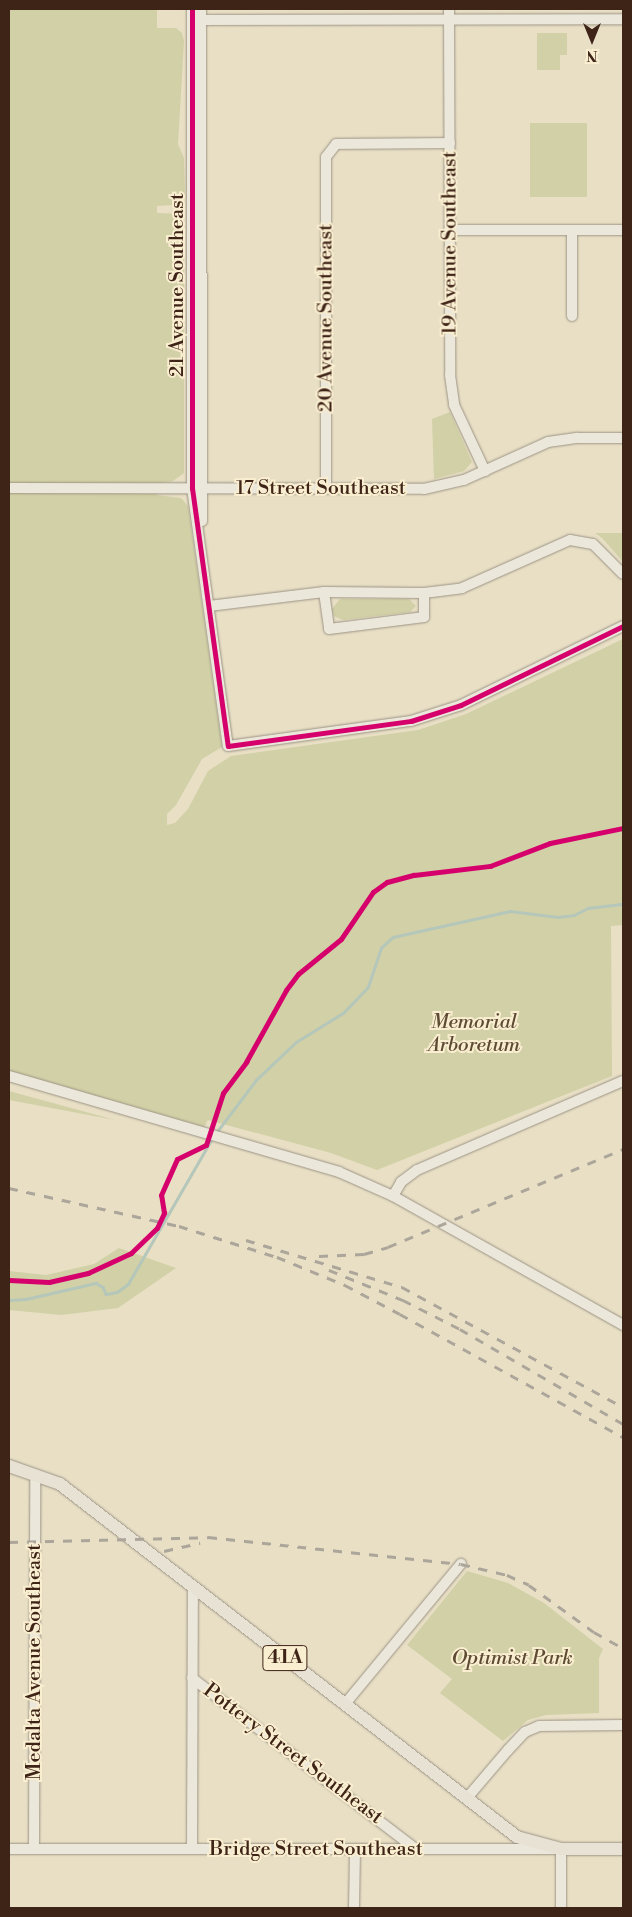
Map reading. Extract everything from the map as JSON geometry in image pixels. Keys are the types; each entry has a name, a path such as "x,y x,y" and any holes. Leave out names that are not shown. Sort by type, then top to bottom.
{"main road":[{"name":"41A","path":"9,1466 60,1484 517,1837 561,1849"},
{"name":"Bridge Street Southeast","path":"561,1849 623,1848"}],"street":[{"path":"197,14 449,14 623,19"},
{"name":"21 Avenue Southeast","path":"197,14 197,488 203,560 228,746 411,721 461,705 623,626"},
{"name":"19 Avenue Southeast","path":"449,14 451,390 454,405 485,470"},
{"name":"20 Avenue Southeast","path":"326,488 326,157 329,148 336,144 450,144"},
{"path":"449,230 623,230"},
{"path":"572,230 572,316"},
{"name":"17 Street Southeast","path":"9,488 424,489 464,480 562,439 623,438"},
{"path":"209,606 324,592 424,593 462,588 570,540 593,544 623,574"},
{"path":"324,592 329,629 424,617 424,593"},
{"path":"9,1076 197,1133 339,1172 393,1196 623,1325"},
{"path":"393,1196 402,1182 417,1170 623,1081"},
{"name":"Medalta Avenue Southeast","path":"34,1849 35,1475"},
{"path":"345,1704 461,1564"},
{"path":"192,1849 193,1586"},
{"name":"Pottery Street Southeast","path":"192,1678 416,1849"},
{"path":"466,1798 525,1732 539,1726 623,1725"},
{"name":"Bridge Street Southeast","path":"9,1849 561,1849"},
{"path":"354,1908 355,1849"},
{"path":"561,1849 561,1908"}],"green space":[{"name":"Memorial Arboretum","path":"9,9 157,9 157,28 176,28 182,33 184,41 178,144 184,158 185,195 182,201 173,205 157,206 157,213 180,214 184,223 184,473 173,481 157,484 157,495 181,498 188,506 222,747 202,759 176,805 167,814 167,825 175,823 188,809 208,771 231,756 418,730 466,714 623,639 623,925 611,926 612,1076 377,1170 331,1153 208,1120 204,1127 9,1071"},
{"path":"537,33 567,33 567,55 560,55 560,70 537,70"},
{"path":"530,123 587,123 587,197 530,197"},
{"path":"450,412 472,462 464,471 434,479 432,419"},
{"path":"595,533 623,533 623,562 602,538"},
{"path":"340,599 409,599 416,606 410,612 343,620 334,616 332,609"},
{"path":"9,1091 115,1120 9,1100"},
{"path":"119,1248 176,1268 118,1308 61,1315 9,1310 9,1271 46,1275 94,1264"},
{"name":"Optimist Park","path":"467,1571 508,1583 544,1603 603,1649 599,1658 599,1713 546,1715 528,1720 503,1741 440,1693 452,1679 407,1645"}],"waterway":[{"path":"216,1133 256,1080 296,1042 343,1013 368,987 381,948 393,937 510,911 558,917 574,915 588,908 623,904"},
{"path":"9,1300 26,1299 96,1283 103,1287 106,1294 117,1292 128,1284 213,1137"}],"railway":[{"path":"319,1256 364,1254 388,1247 623,1149"},
{"path":"9,1188 179,1226 277,1257 345,1285 623,1437"},
{"path":"246,1240 402,1287 623,1407"},
{"path":"329,1270 403,1300 460,1329 623,1424"},
{"path":"9,1542 208,1537 461,1564 507,1575 529,1585 594,1632 623,1648"},
{"path":"164,1551 200,1543"}],"cycle path":[{"path":"192,9 192,488 228,746 411,721 461,705 623,626"},
{"path":"9,1280 49,1282 88,1273 131,1253 157,1228 164,1213 161,1195 177,1159 206,1145 223,1093 246,1062 286,990 298,974 341,939 373,892 387,882 414,875 490,866 550,843 623,828"}]}
